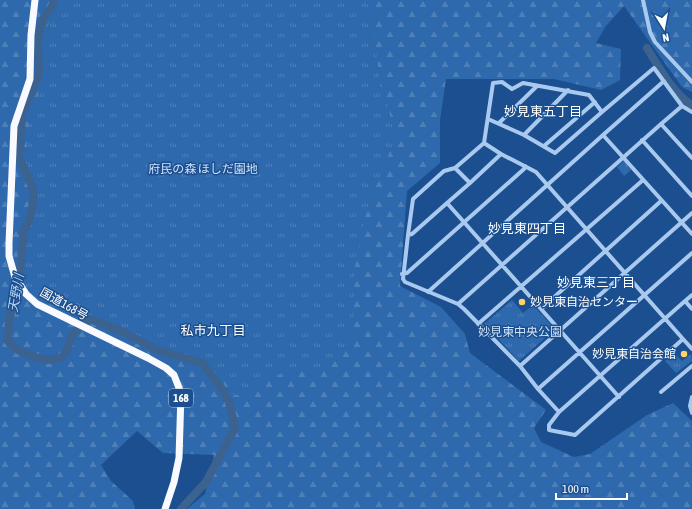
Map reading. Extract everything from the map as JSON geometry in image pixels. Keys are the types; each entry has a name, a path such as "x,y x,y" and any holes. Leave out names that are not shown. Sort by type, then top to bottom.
{"highway":[{"name":"国道168号","path":"36,0 30,35 30,79 14,126 9,243 12,267 15,277 26,294 42,307 166,368 178,382 181,393 179,458 174,482 165,509"}],"street":[{"path":"643,0 650,32 655,42 692,82"},
{"path":"488,119 524,135 555,153 654,68 682,106 692,112"},
{"path":"428,292 482,241 664,80"},
{"path":"559,412 520,366 458,304 405,282 402,279 402,274 413,198 444,171 455,168 484,143 493,83 502,82 512,89 523,83 589,95 602,112"},
{"path":"498,123 537,86"},
{"path":"524,135 568,90"},
{"path":"544,146 595,102"},
{"path":"458,304 682,106"},
{"path":"661,124 692,158"},
{"path":"603,134 661,201 692,234"},
{"path":"642,140 692,196"},
{"path":"484,143 501,154 536,172 692,349"},
{"path":"408,235 412,234 501,154"},
{"path":"402,274 407,273 524,169 525,166"},
{"path":"455,168 470,183"},
{"path":"478,324 643,180"},
{"path":"541,309 661,201"},
{"path":"447,203 619,397"},
{"path":"520,366 692,213"},
{"path":"538,389 692,253"},
{"path":"683,339 575,435 549,430 549,425 559,412 692,295"},
{"path":"685,301 692,309"},
{"path":"661,392 692,366"},
{"path":"692,397 690,406 692,413"}],"green space":[{"path":"0,0 692,0 692,92 682,87 624,6 606,26 596,43 621,49 620,80 601,90 554,79 446,79 440,120 440,163 407,191 400,286 441,307 465,334 470,353 546,410 534,428 541,442 574,457 590,454 647,415 673,403 692,421 692,509 187,509 205,494 214,455 163,453 137,431 101,465 111,481 133,501 135,509 0,509"},
{"name":"府民の森 ほしだ園地","path":"57,0 366,0 372,17 381,90 389,110 395,141 386,160 366,213 355,267 353,320 348,345 322,368 262,378 245,392 234,396 218,370 208,363 156,347 95,316 84,314 76,321 54,310 41,301 23,284 25,258 23,245 27,229 36,218 38,206 32,179 27,166 27,145 31,111 46,74 44,35"},
{"path":"624,161 631,170 624,176 617,167"},
{"name":"妙見東中央公園","path":"512,300 523,313 533,305 555,329 519,361 484,324"},
{"path":"674,353 682,361 691,354 692,361 676,373 665,361"}],"waterway":[{"name":"天野川","path":"53,0 53,5 43,19 38,38 39,74 22,115 19,157 32,186 34,198 29,222 24,229 20,272 9,321 8,341 18,350 34,357 51,360 58,359 65,354 74,333 90,319 119,330 157,350 202,363 222,389 229,402 235,428 206,482 181,509"},
{"path":"647,48 673,87 692,105"}],"place":[{"name":"妙見東自治センター","path":"522,302"},
{"name":"妙見東自治会館","path":"684,354"}],"district":[{"name":"妙見東五丁目","path":"543,111"},
{"name":"妙見東四丁目","path":"527,228"},
{"name":"妙見東三丁目","path":"596,282"},
{"name":"私市九丁目","path":"213,330"}]}
